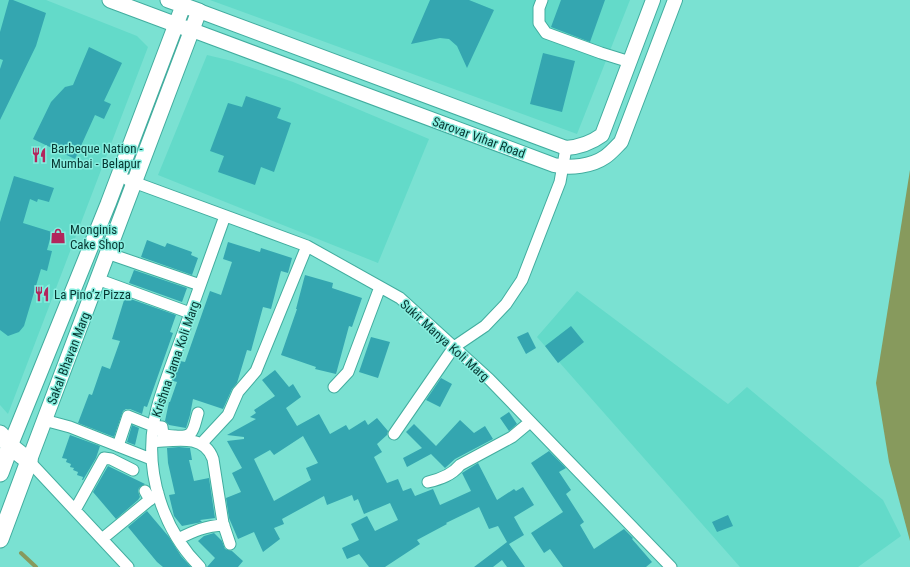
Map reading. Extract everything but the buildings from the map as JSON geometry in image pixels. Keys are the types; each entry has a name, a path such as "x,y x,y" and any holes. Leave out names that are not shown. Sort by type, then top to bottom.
{"main road":[{"path":"110,0 192,30"},
{"path":"168,0 199,12"},
{"name":"Sakal Bhavan Marg","path":"5,440 105,212 183,6"},
{"name":"Sakal Bhavan Marg","path":"29,461 199,12"},
{"path":"0,539 29,461 5,440"},
{"path":"5,440 0,471 21,483"}],"street":[{"path":"542,0 539,8 539,23 546,33 630,62"},
{"path":"394,434 454,347 485,326 506,304 522,280 560,182 566,148 578,147 595,141 602,135 653,0"},
{"name":"Sarovar Vihar Road","path":"192,30 562,167 583,166 605,157 621,142 675,0"},
{"name":"Sarovar Vihar Road","path":"199,12 566,148"},
{"name":"Sukir Manya Koli Marg","path":"118,176 307,246 400,298 489,380 671,567"},
{"name":"Krishna Jama Koli Marg","path":"200,567 178,539 151,493 153,426 163,390 225,216"},
{"path":"201,444 228,415 238,392 256,371 307,246"},
{"path":"107,252 200,285"},
{"path":"98,277 191,310"},
{"path":"334,387 348,372 380,287"},
{"path":"118,446 128,416 153,426 162,427 163,434 167,436 187,436 193,430 198,413"},
{"path":"44,420 70,427 151,460"},
{"path":"428,482 442,478 455,471 460,466 512,437 530,422"},
{"path":"152,442 191,440 201,444 210,451 213,459 224,525 230,544"},
{"path":"75,510 104,458 111,459 131,469 130,451"},
{"path":"29,461 128,567"},
{"path":"102,539 151,493"},
{"path":"178,539 210,526 224,525"}],"shaded area":[{"path":"0,0 46,0 137,36 148,47 8,414 0,405"},
{"path":"210,0 630,0 577,134"},
{"path":"207,55 232,61 293,82 429,139 378,263 158,175"},
{"path":"910,170 910,541 889,462 876,383"},
{"path":"577,291 728,404 747,387 883,500 901,536 858,567 740,567 537,337"}],"waterway":[{"path":"21,553 36,567"}],"place":[{"name":"Barbeque Nation - Mumbai - Belapur","path":"39,155"},
{"name":"Monginis Cake Shop","path":"58,236"},
{"name":"La Pino’z Pizza","path":"42,294"}]}
